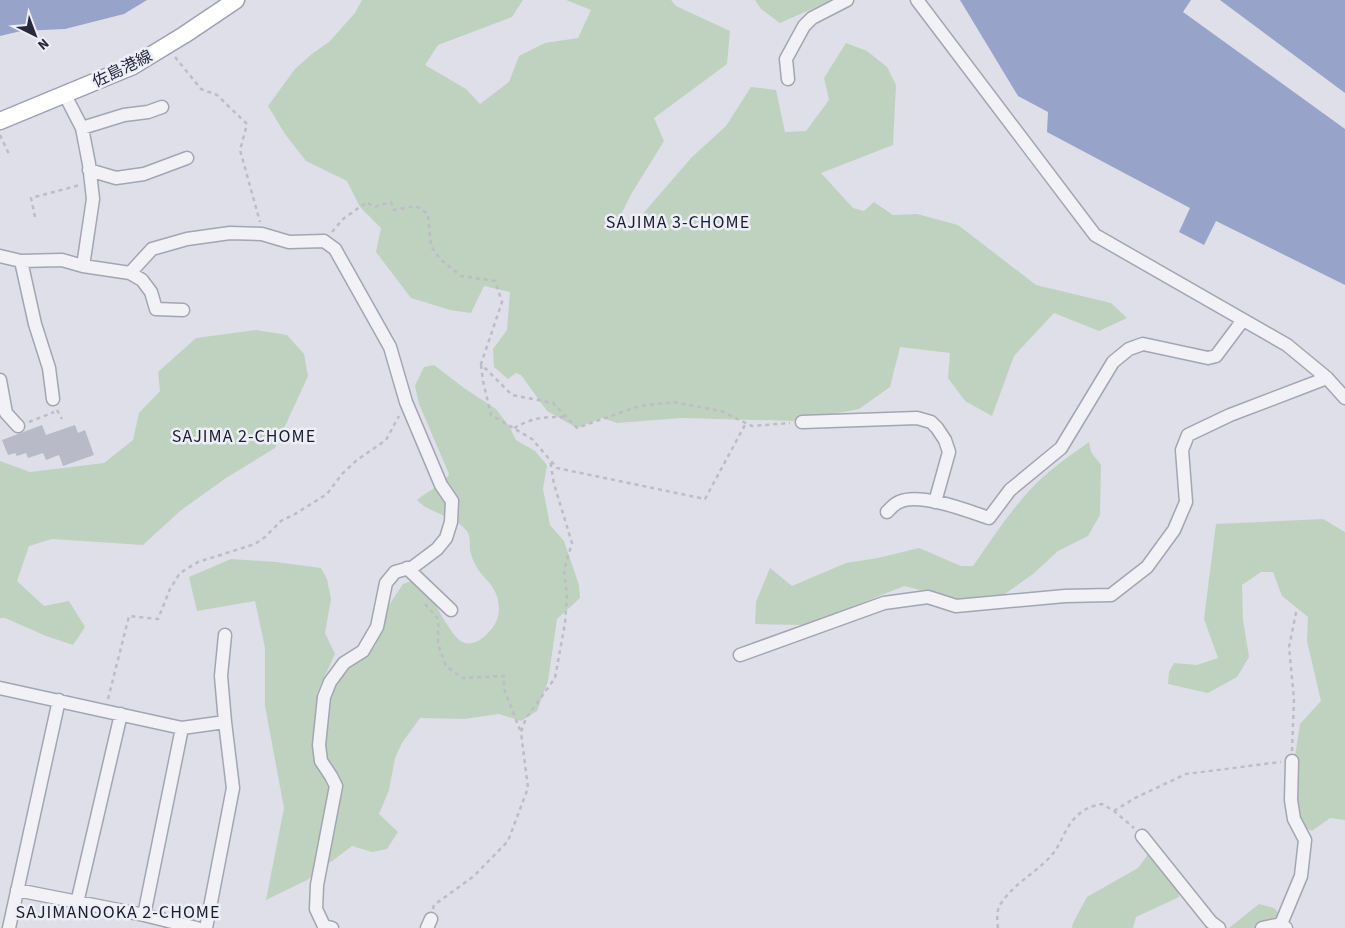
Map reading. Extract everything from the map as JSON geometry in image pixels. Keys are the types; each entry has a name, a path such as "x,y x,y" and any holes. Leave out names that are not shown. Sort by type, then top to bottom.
{"main road":[{"name":"佐島港線","path":"0,120 133,66 167,46 236,0"}],"street":[{"path":"788,79 786,59 804,26 812,18 847,0"},
{"path":"917,0 1095,235 1287,345 1327,378 1345,398"},
{"path":"65,95 82,128 93,199 83,266"},
{"path":"82,128 124,114 148,112 162,107"},
{"path":"90,176 116,178 144,174 187,158"},
{"path":"130,273 152,249 186,239 230,233 262,234 289,242 324,241 335,249 390,347 406,402 441,485 452,501 446,538 437,549 413,566 394,572 386,582 377,627 363,651 344,663 339,669 330,682 324,697 319,745 321,761 336,786 318,885 316,909 324,926 332,928"},
{"path":"0,256 21,261 62,260 83,266 130,273 142,280 151,292 156,308 183,310"},
{"path":"21,261 35,324 49,368 55,405"},
{"path":"887,512 899,502 920,499 955,506 989,518 1010,490 1061,448 1114,362 1129,349 1143,344 1208,358 1216,356 1243,320"},
{"path":"740,655 884,603 928,597 956,606 1065,596 1111,595 1147,567 1174,530 1186,502 1182,450 1188,435 1230,415 1327,378"},
{"path":"0,380 6,413 18,426"},
{"path":"802,422 917,418 930,422 945,440 949,452 935,502"},
{"path":"407,568 451,610"},
{"path":"206,928 233,788 221,676 225,635"},
{"path":"0,688 182,728 225,722"},
{"path":"9,928 59,700"},
{"path":"78,903 121,714"},
{"path":"144,915 182,728"},
{"path":"1262,928 1284,926 1301,876 1305,840 1294,819 1291,800 1292,760"},
{"path":"1142,836 1211,922 1220,928"},
{"path":"17,890 144,915 197,928"}],"path":[{"path":"167,46 201,89 216,95 247,124 240,150 256,204 262,234"},
{"path":"0,135 9,154"},
{"path":"35,217 31,198 90,176"},
{"path":"324,241 343,219 367,202 374,207 392,202 394,210 416,206 428,214 431,246 440,259 461,276 495,281 500,295 502,302 480,364 491,415 532,439 557,468 705,499 746,423"},
{"path":"480,364 512,395 554,403 577,428 639,406 674,402 721,411 752,426 802,422"},
{"path":"105,710 129,616 158,620 170,589 180,573 198,562 255,544 281,521 327,494 342,474 357,460 386,440 406,402"},
{"path":"18,426 55,405"},
{"path":"514,428 530,420 546,417 566,417"},
{"path":"521,732 526,718 555,678 568,595 564,570 572,543 554,484 550,460"},
{"path":"422,600 439,620 438,644 446,666 462,678 504,676 504,690 521,732 528,788 508,841 474,876 434,905 429,923"},
{"path":"1114,811 1135,798 1186,774 1292,760 1294,699 1289,647 1297,608"},
{"path":"998,928 997,918 1000,904 1012,889 1044,863 1055,850 1076,816 1087,808 1102,804 1114,811 1142,836"}],"green space":[{"path":"362,0 523,0 512,17 438,45 425,65 466,89 480,104 509,82 519,56 545,43 578,38 591,10 566,0 671,0 676,6 730,31 727,64 654,118 664,141 630,196 618,221 627,232 692,157 726,126 751,87 776,90 785,132 806,131 829,100 824,78 846,43 867,51 887,67 896,85 893,145 821,173 853,208 864,211 874,202 893,215 917,214 958,225 1036,285 1111,303 1127,318 1099,331 1054,313 1014,356 992,416 965,401 948,378 950,353 900,347 890,387 859,409 796,421 681,418 617,423 602,418 577,428 547,411 521,375 516,373 508,379 494,367 493,349 507,330 510,292 484,286 471,313 450,310 411,298 376,252 381,228 360,207 347,181 306,161 285,134 268,106 295,69 329,42 355,13"},
{"path":"755,0 832,0 780,23 761,9"},
{"path":"256,330 287,335 304,354 308,376 275,448 226,478 180,511 143,545 52,539 29,546 17,581 44,606 69,601 85,627 73,645 46,636 5,618 0,618 0,461 30,472 104,463 133,440 139,413 160,391 158,372 196,338"},
{"path":"434,365 496,409 509,426 516,440 535,451 547,465 543,489 550,525 564,541 579,585 580,598 557,619 548,681 537,711 521,721 499,714 464,719 420,718 402,743 395,758 389,790 379,814 398,832 387,849 372,852 352,846 307,880 266,900 284,808 265,706 265,648 255,601 197,611 189,577 231,559 321,568 327,579 331,599 325,633 335,654 316,695 324,695 349,666 366,655 375,646 389,605 403,584 412,581 422,586 427,591 448,627 460,640 465,643 471,643 478,641 486,635 496,622 499,603 495,591 478,570 474,561 470,550 469,534 460,524 422,505 417,500 439,485 449,474 419,404 415,386 424,367"},
{"path":"1089,442 1091,452 1101,465 1100,515 1088,536 1058,551 1033,574 988,606 904,586 807,625 755,624 756,602 770,568 792,586 846,563 878,558 919,548 961,566 973,566 1029,491 1050,471"},
{"path":"1323,519 1345,532 1345,820 1330,818 1312,831 1300,825 1288,801 1300,724 1321,701 1307,641 1308,617 1282,596 1273,572 1261,572 1242,585 1243,620 1249,657 1237,677 1208,693 1168,684 1169,672 1174,663 1197,665 1218,658 1204,619 1216,524"},
{"path":"1149,853 1173,863 1179,897 1136,917 1133,928 1072,928 1087,897 1138,868"},
{"path":"1259,904 1274,908 1288,924 1278,928 1229,928"}],"water":[{"path":"0,0 147,0 124,14 65,29 21,31 0,36"},
{"path":"960,0 1345,0 1345,285 1216,221 1204,245 1179,232 1190,208 1047,132 1048,112 1018,96"}],"pier":[{"path":"1191,0 1220,0 1345,93 1345,129 1183,12"}],"building":[{"path":"42,425 46,435 75,425 78,433 85,430 94,455 63,466 59,455 46,460 43,453 28,458 26,453 17,456 15,453 8,455 2,440"}],"district":[{"name":"SAJIMA 3-CHOME","path":"678,222"},
{"name":"SAJIMA 2-CHOME","path":"244,436"},
{"name":"SAJIMANOOKA 2-CHOME","path":"118,912"}]}
